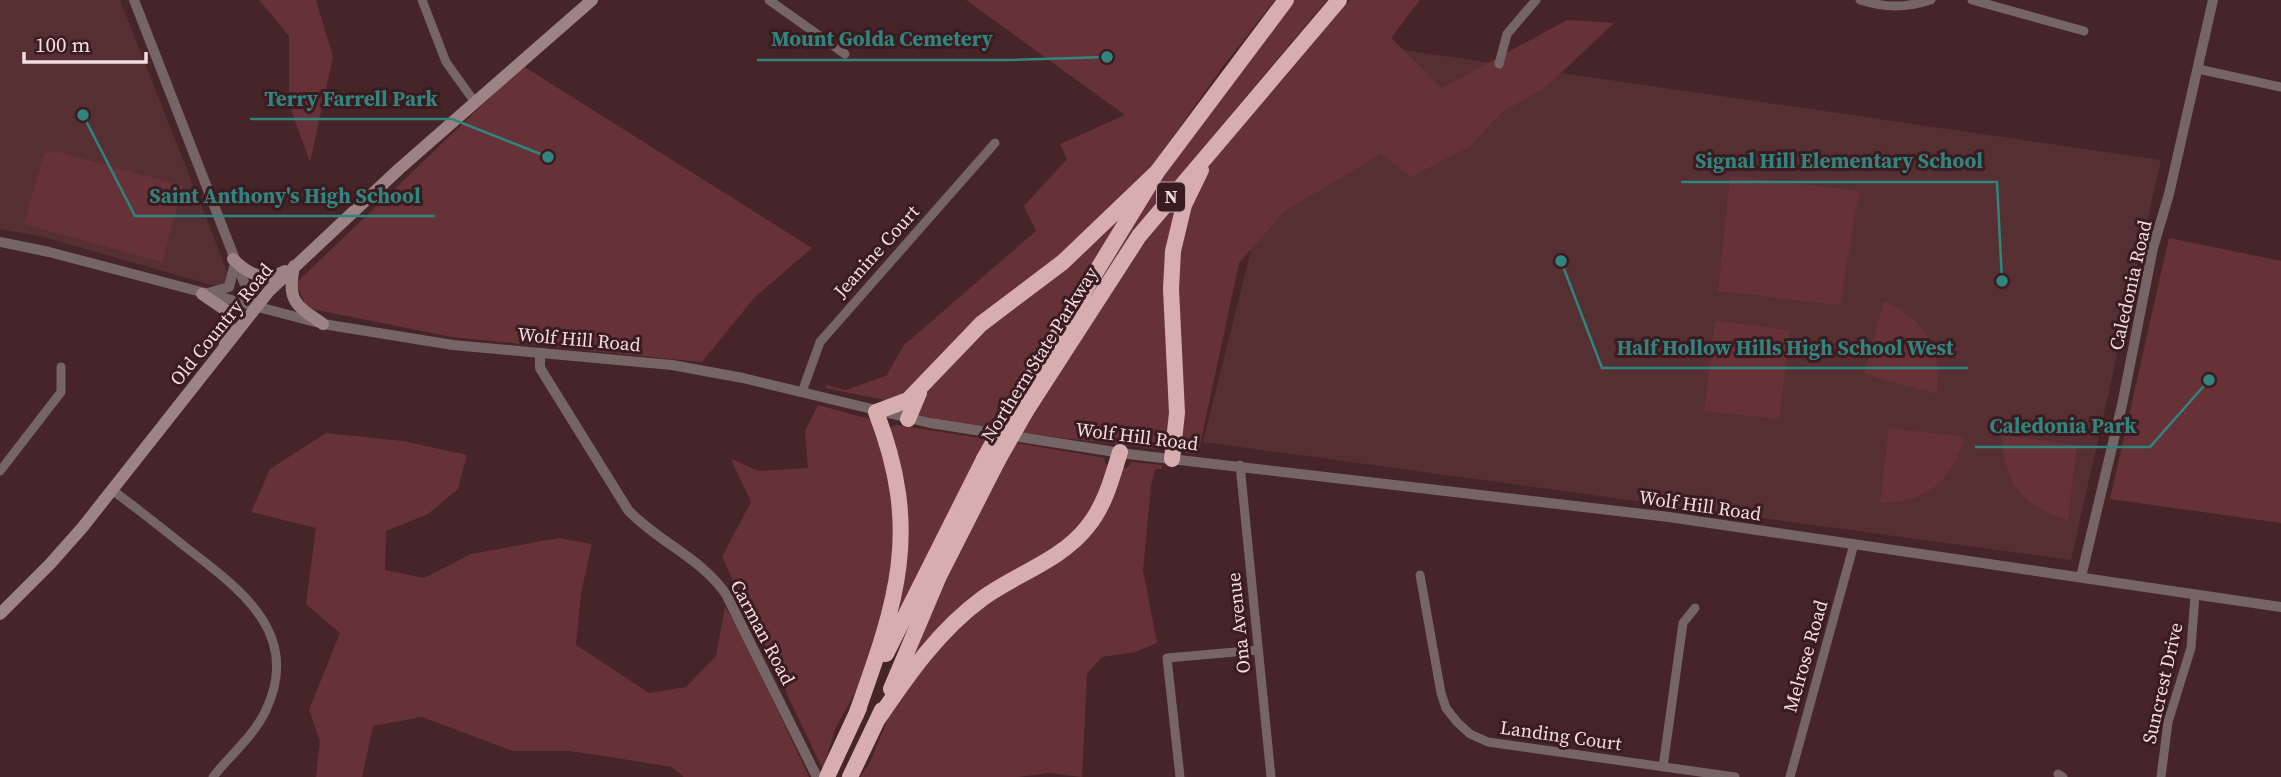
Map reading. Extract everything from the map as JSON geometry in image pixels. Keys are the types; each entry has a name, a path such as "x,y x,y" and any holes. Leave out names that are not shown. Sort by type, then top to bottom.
{"highway":[{"name":"Northern State Parkway","path":"827,777 856,715 991,459 1157,172 1286,0"},
{"name":"Northern State Parkway","path":"1018,411 1139,236 1213,145 1339,0"},
{"path":"1172,459 1177,412 1171,289 1173,251 1184,205 1213,145"},
{"path":"856,715 894,602 901,544 896,480 876,412 902,405 981,324 1063,262 1157,172"},
{"path":"908,419 921,388"},
{"path":"878,719 940,636 982,599 1057,553 1088,527 1106,494 1120,452"},
{"name":"Northern State Parkway","path":"850,777 991,459"}],"main road":[{"name":"Old Country Road","path":"0,614 50,564 112,490 254,308 294,266 474,101 592,0"},
{"path":"233,259 257,277 272,276 294,266"},
{"path":"294,266 290,288 293,300 323,324"},
{"path":"202,294 227,310 229,322 224,348"}],"street":[{"path":"134,0 254,308"},
{"path":"422,0 446,62 474,101"},
{"path":"769,0 845,54"},
{"path":"1499,64 1507,34 1536,0"},
{"path":"1860,0 1890,7 1910,7 1931,0"},
{"path":"1972,0 2084,31"},
{"name":"Caledonia Road","path":"2081,577 2122,405 2153,248 2213,0"},
{"path":"2198,69 2281,87"},
{"name":"Jeanine Court","path":"802,392 820,342 995,143"},
{"name":"Wolf Hill Road","path":"0,242 49,252 323,324 453,345 672,365 802,392 908,419 1172,459 1669,517 2281,607"},
{"path":"202,294 229,287 233,279 233,259"},
{"name":"Carman Road","path":"540,353 540,368 628,510 646,528 695,560 714,577 726,594 817,777"},
{"path":"1,466 61,392 61,367"},
{"name":"Ona Avenue","path":"1240,465 1271,777"},
{"path":"112,490 243,592 274,640 277,677 266,711 257,727 213,777"},
{"name":"Melrose Road","path":"1790,777 1854,544"},
{"name":"Landing Court","path":"1420,575 1441,693 1446,708 1470,734 1509,747 1735,777"},
{"name":"Suncrest Drive","path":"2161,777 2168,722 2192,648 2195,596"},
{"path":"1663,767 1683,623 1695,608"},
{"path":"1180,777 1167,658 1258,650"}],"shaded area":[{"path":"0,0 120,0 231,281 219,287 44,237 0,229"},
{"path":"259,0 316,0 333,57 310,162 289,104 289,36"},
{"path":"966,0 1275,0 1224,65 1141,181 895,402 825,388 827,385 845,390 886,376 904,345 1036,231 1024,206 1067,159 1060,144 1125,115"},
{"path":"1292,0 1327,0 1138,225 1080,311 1152,192"},
{"path":"1350,0 1420,0 1391,38 1442,88 1567,20 1614,23 1547,86 1501,113 1469,147 1411,177 1381,154 1285,211 1239,263 1198,454 1186,453 1180,447 1175,259 1184,217 1212,162"},
{"path":"1335,40 2161,160 2071,560 1203,442 1284,119"},
{"path":"523,66 812,248 754,298 702,362 452,337 307,308 296,283"},
{"path":"55,151 183,186 162,262 24,224 44,154"},
{"path":"1730,176 1859,191 1840,305 1718,291"},
{"path":"1187,183 1177,214 1168,446 1157,449 1021,433 1099,302"},
{"path":"1121,218 1039,352 1035,352 990,431 918,415 916,406 935,377 976,331"},
{"path":"2169,238 2281,261 2281,523 2110,499"},
{"path":"1884,301 1910,317 1928,337 1937,362 1937,394 1864,374"},
{"path":"1715,321 1790,330 1779,419 1704,411"},
{"path":"818,405 869,419 876,425 897,516 891,601 861,682 835,729 823,770 722,557 751,502 731,459 759,471 808,468 805,431"},
{"path":"897,425 986,439 899,611 896,609 903,573 886,429"},
{"path":"1889,428 1965,437 1953,466 1936,486 1912,498 1880,503"},
{"path":"326,433 403,441 467,455 458,489 428,514 386,531 385,570 424,578 471,554 559,538 592,544 581,593 576,645 649,693 686,687 716,656 725,607 740,631 809,777 684,777 672,767 604,756 569,751 513,751 422,717 373,726 362,777 316,777 320,741 309,710 340,633 306,604 316,528 251,512 270,469"},
{"path":"2002,435 2077,445 2068,520 2039,508 2019,491 2006,467"},
{"path":"1016,443 1105,458 1108,466 1101,491 1090,512 1076,529 981,595 910,669 913,652 968,529 972,528"},
{"path":"1132,462 1162,465 1162,469 1155,469 1151,486 1143,570 1157,643 1135,652 1102,657 1087,674 1082,777 1049,773 1018,777 860,777 869,764 893,707 930,656 980,607 1073,550 1123,467 1126,469"}],"place":[{"name":"Mount Golda Cemetery","path":"1107,57"},
{"name":"Saint Anthony's High School","path":"83,115"},
{"name":"Terry Farrell Park","path":"548,157"},
{"name":"Half Hollow Hills High School West","path":"1561,261"},
{"name":"Signal Hill Elementary School","path":"2002,281"},
{"name":"Caledonia Park","path":"2209,380"}]}
